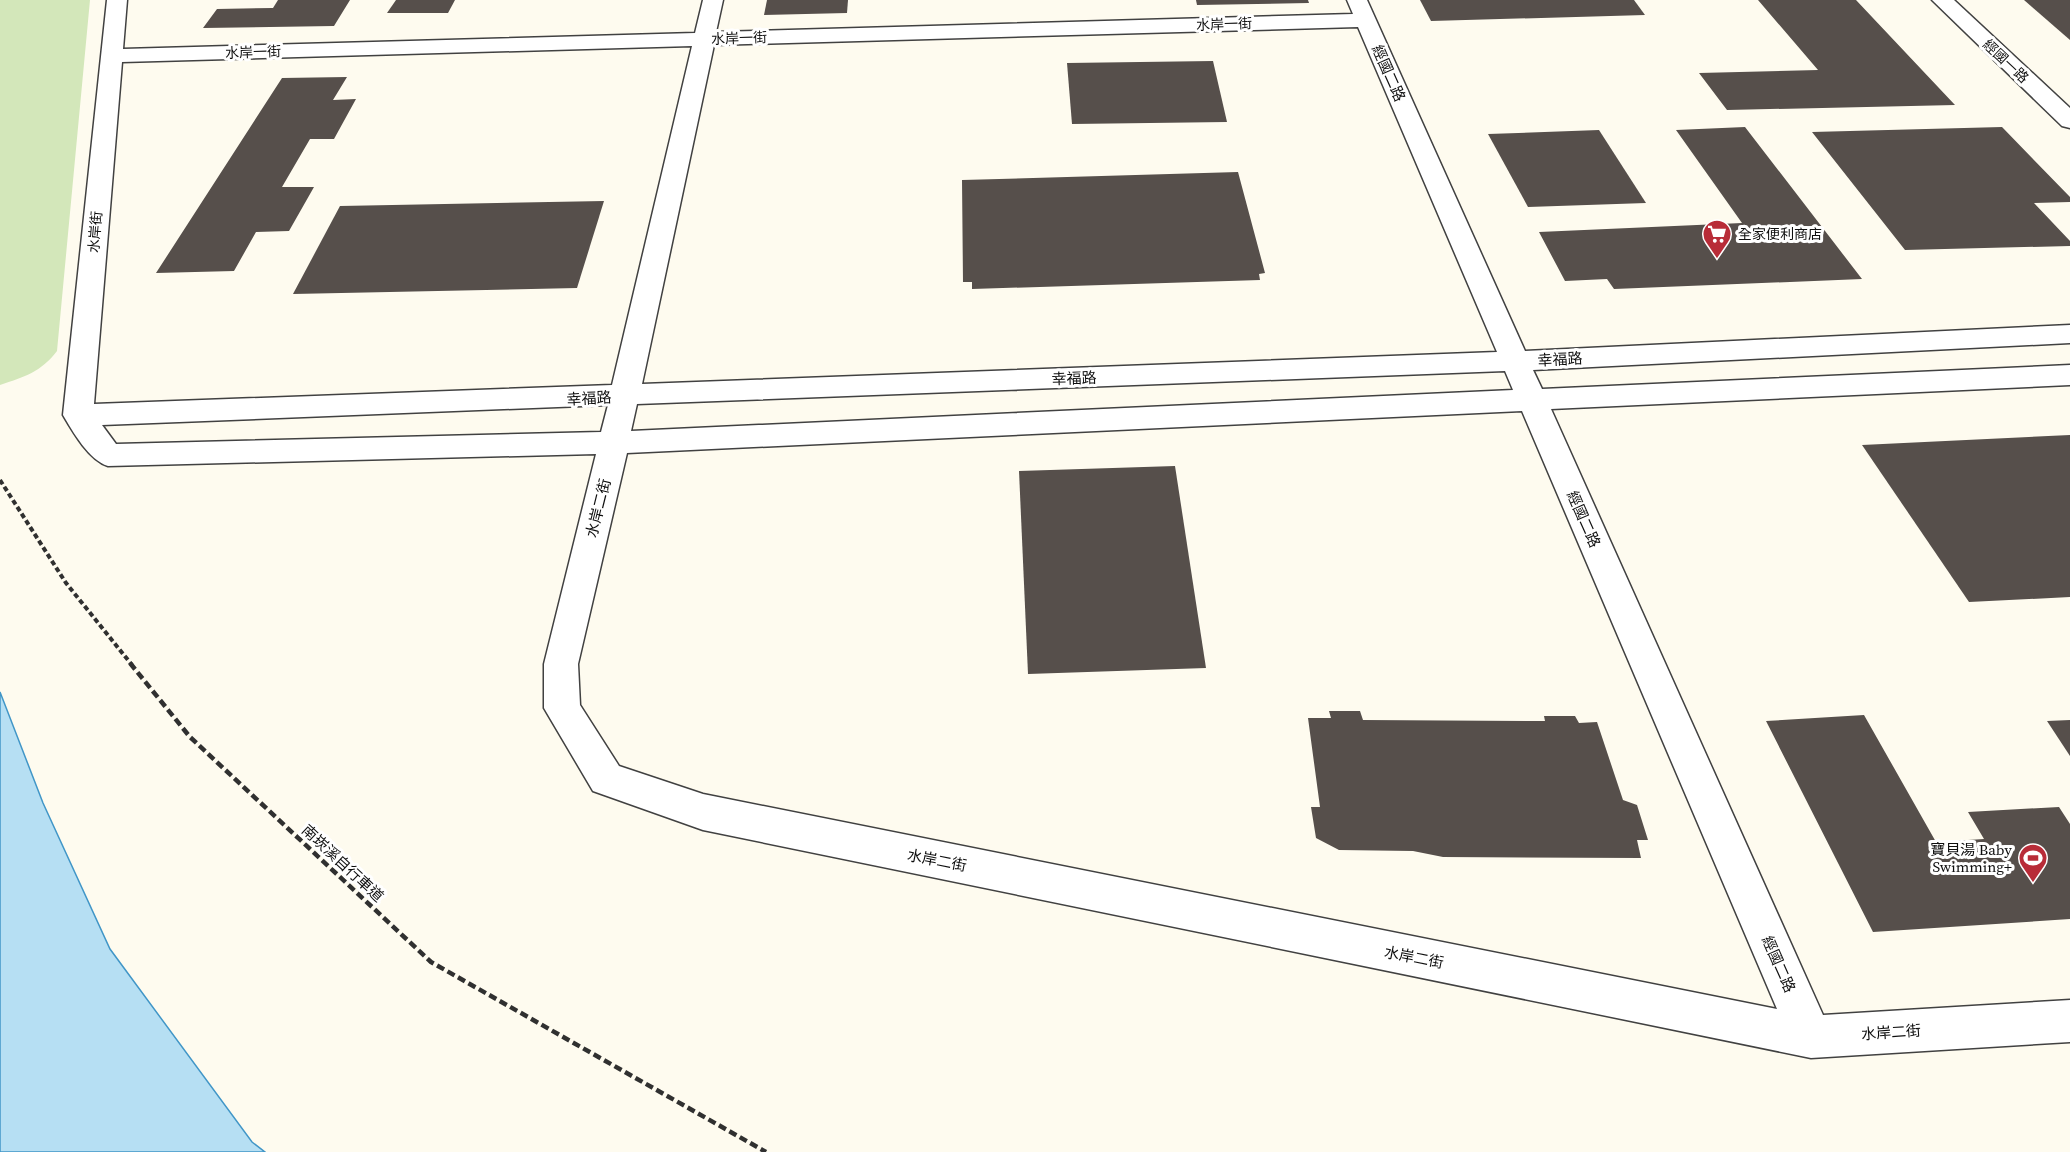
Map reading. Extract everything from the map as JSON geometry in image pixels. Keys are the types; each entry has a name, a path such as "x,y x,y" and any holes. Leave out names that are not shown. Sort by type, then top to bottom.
{"street":[{"name":"水岸街","path":"78,415 117,0"},
{"name":"水岸二街","path":"713,0 614,442 561,664 561,708 606,779 703,812 1811,1037 2070,1021"},
{"name":"經國一路","path":"1942,0 2070,121"},
{"name":"水岸一街","path":"112,56 704,39 1361,10"},
{"name":"經國二路","path":"1361,10 1811,1037"},
{"name":"幸福路","path":"78,415 1515,361 2070,334"},
{"path":"78,415 108,455 614,442 2070,375"}],"path":[{"name":"南崁溪自行車道","path":"0,480 66,583 190,737 431,962 766,1152"}],"green space":[{"path":"0,0 90,0 57,351 38,369 0,385"}],"water":[{"path":"0,692 43,803 110,949 252,1142 265,1152 0,1152"}],"building":[{"path":"278,0 350,0 334,26 203,28 217,9 273,8"},
{"path":"396,0 455,0 448,13 387,13"},
{"path":"767,0 848,0 847,13 764,15"},
{"path":"1196,0 1308,0 1309,3 1197,5"},
{"path":"1420,0 1634,0 1645,15 1431,21"},
{"path":"1758,0 1856,0 1955,105 1727,110 1699,73 1818,70"},
{"path":"2024,0 2070,0 2070,40"},
{"path":"1213,61 1227,122 1072,124 1067,63"},
{"path":"347,77 333,100 356,99 334,139 310,139 282,187 314,187 289,231 256,232 234,271 156,273 282,78"},
{"path":"1745,127 1862,279 1614,289 1607,279 1565,281 1539,232 1742,223 1676,130"},
{"path":"2002,127 2070,197 2070,202 2034,203 2070,241 2070,246 1905,250 1812,132"},
{"path":"1599,130 1646,203 1528,207 1488,134"},
{"path":"1238,172 1265,273 1259,274 1260,280 972,289 972,282 963,282 962,180"},
{"path":"604,201 577,288 293,294 340,206"},
{"path":"2070,435 2070,597 1969,602 1862,445"},
{"path":"1175,466 1206,668 1028,674 1019,471"},
{"path":"1329,711 1360,711 1363,720 1545,721 1544,716 1575,716 1579,723 1597,722 1623,800 1637,805 1648,840 1637,840 1641,858 1443,857 1413,851 1339,850 1316,838 1311,807 1320,807 1308,718 1331,718"},
{"path":"1864,715 1936,842 1984,839 1968,812 2059,807 2070,824 2070,919 1873,932 1766,721"},
{"path":"2070,720 2070,756 2047,721"}],"place":[{"name":"全家便利商店","path":"1717,260"},
{"name":"寶貝湯 Baby Swimming+","path":"2033,884"}]}
